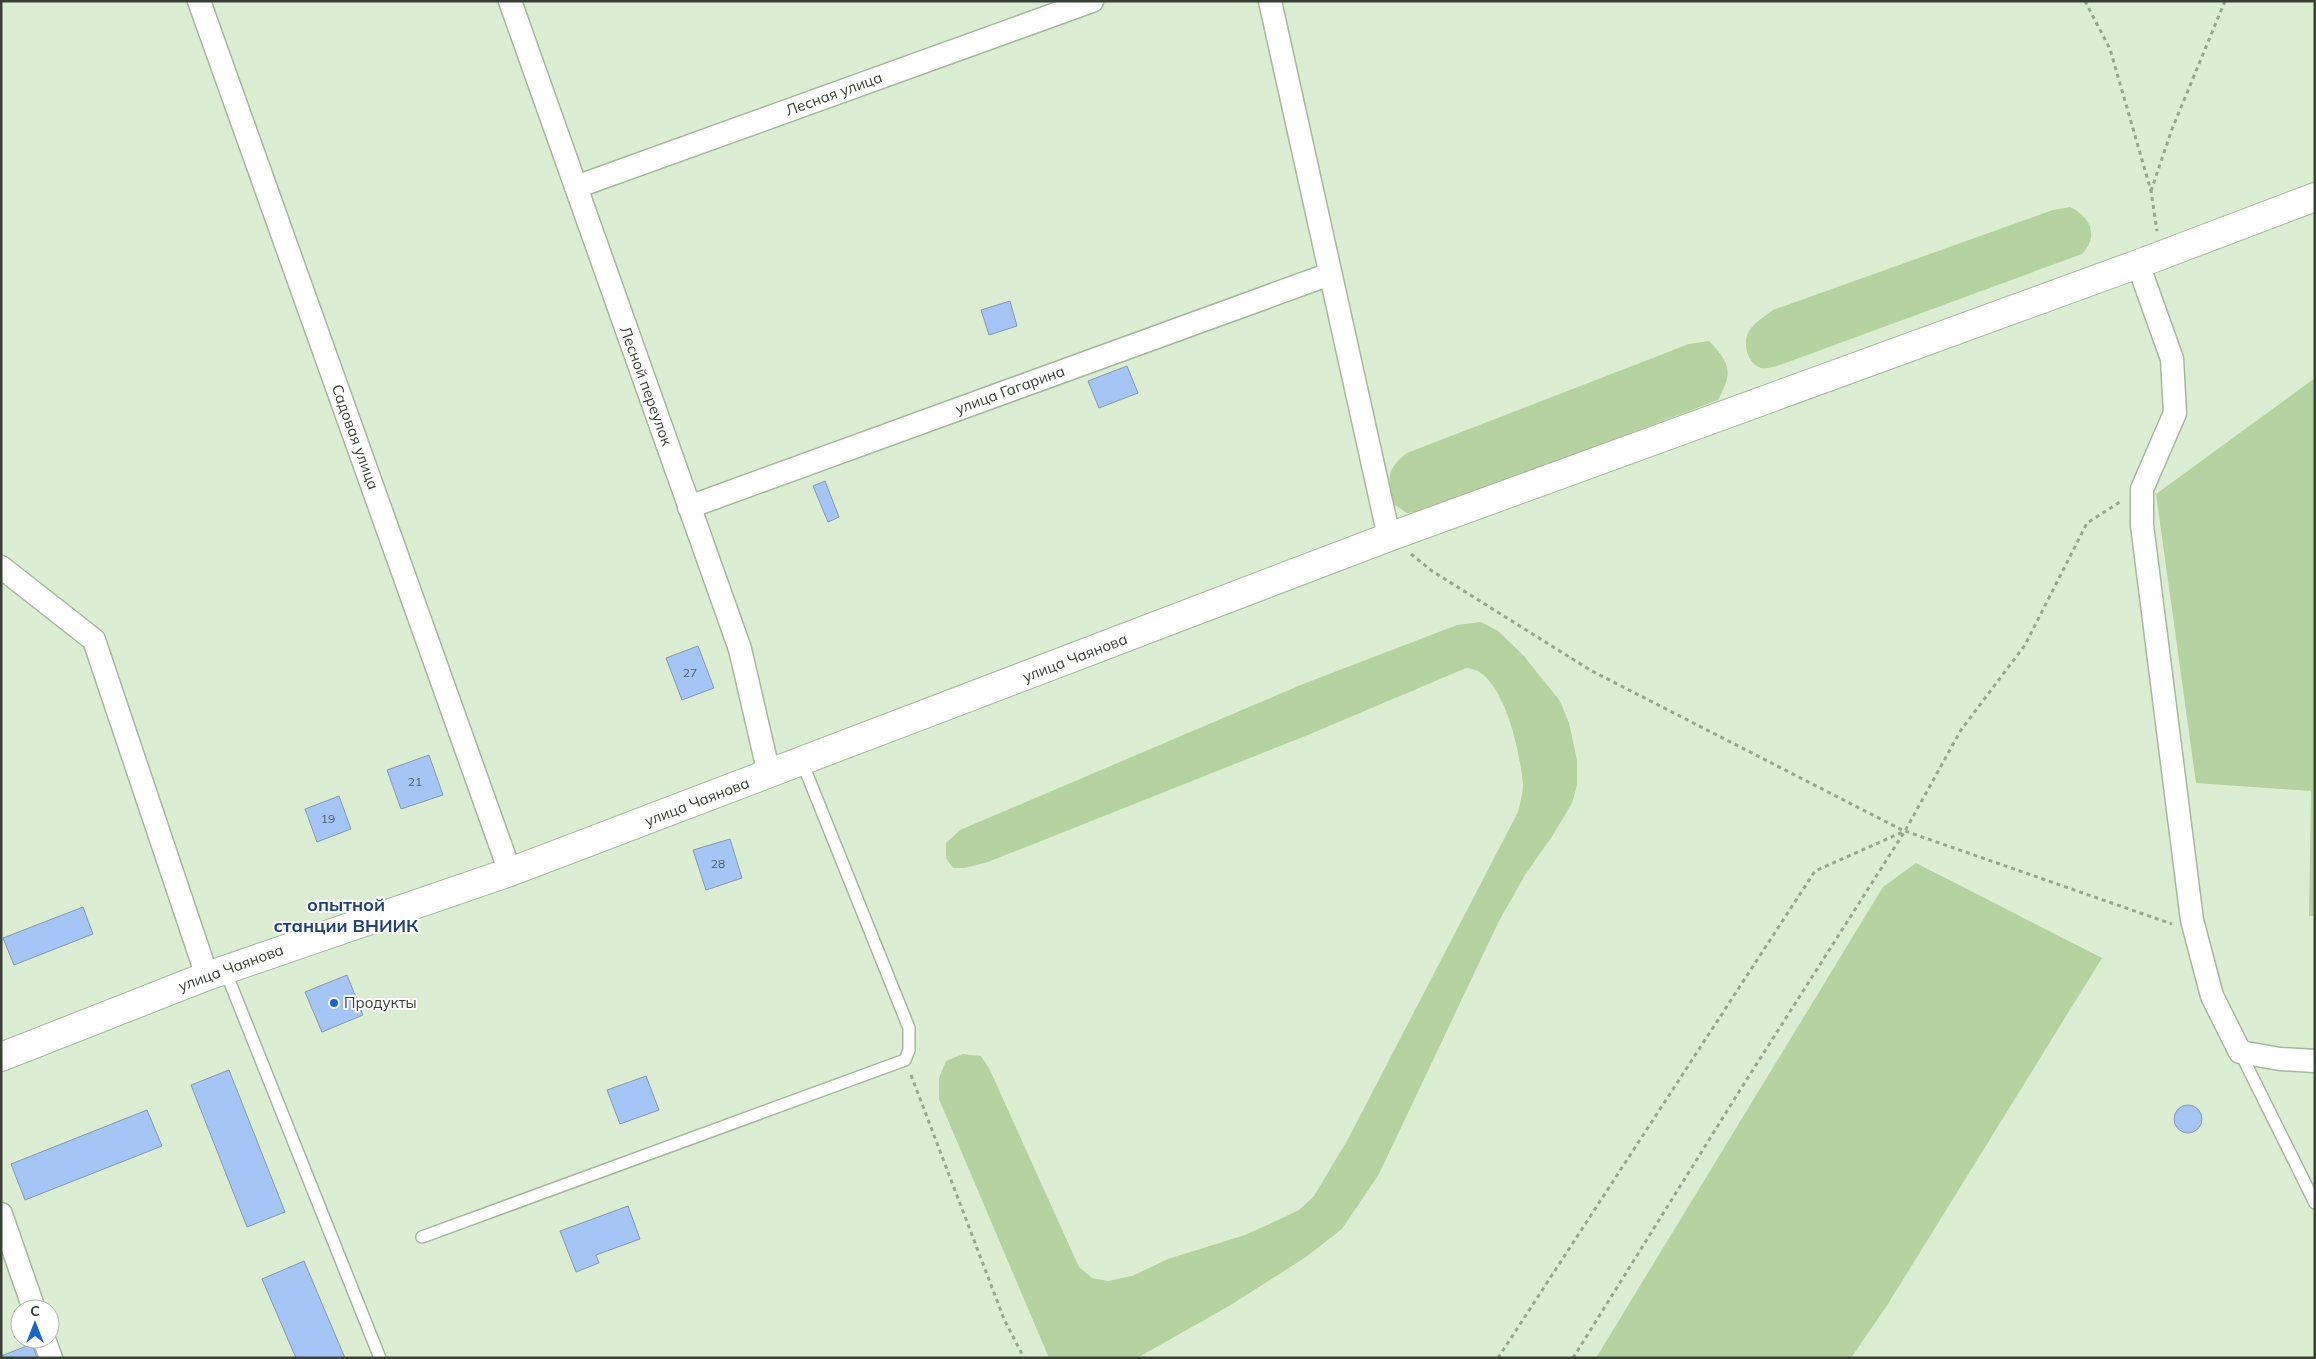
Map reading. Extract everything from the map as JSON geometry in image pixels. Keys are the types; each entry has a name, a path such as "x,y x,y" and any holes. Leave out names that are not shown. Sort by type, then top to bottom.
{"street":[{"name":"Садовая улица","path":"199,1 510,872"},
{"name":"Лесной переулок","path":"510,1 740,649 769,774"},
{"name":"Лесная улица","path":"576,187 1092,1"},
{"path":"1270,1 1389,538"},
{"name":"улица Чаянова","path":"1,1057 216,973 510,872 1389,538 2150,260 2315,197"},
{"path":"2150,260 2172,359 2175,412 2142,489 2142,525 2192,920 2212,996 2240,1052 2280,1059 2315,1061"},
{"name":"улица Гагарина","path":"689,507 1330,274"},
{"path":"1,567 94,640 216,973"},
{"path":"1,1214 31,1299"}],"lane":[{"path":"422,1237 905,1060 909,1050 909,1028 802,762"},
{"path":"216,973 380,1358"},
{"path":"2240,1052 2315,1203"}],"path":[{"path":"2086,1 2110,49 2151,191 2150,260"},
{"path":"2151,191 2172,129 2225,1"},
{"path":"1573,1358 1904,832 1961,730 2025,645 2087,523 2142,489"},
{"path":"1389,538 1432,570 1590,670 1904,832 2170,924 2192,920"},
{"path":"1498,1358 1815,871 1904,832"},
{"path":"905,1060 1004,1319 1024,1358"}],"green space":[{"path":"2070,207 2083,216 2090,228 2090,240 2082,254 1777,366 1761,368 1756,366 1749,357 1746,341 1749,331 1757,322 1773,310 2053,210"},
{"path":"1709,341 1722,356 1728,375 1718,400 1428,510 1407,513 1392,503 1390,475 1395,464 1407,453 1689,344"},
{"path":"2315,378 2315,916 2309,916 2311,791 2196,783 2156,494"},
{"path":"1481,622 1498,631 1523,655 1560,701 1569,723 1577,760 1577,785 1572,803 1553,835 1525,875 1499,921 1379,1174 1342,1229 1306,1257 1229,1306 1137,1358 1049,1358 939,1099 939,1078 946,1061 963,1054 981,1056 989,1068 1079,1267 1092,1278 1108,1281 1132,1276 1168,1259 1245,1235 1299,1210 1314,1196 1348,1139 1518,812 1523,785 1518,754 1508,715 1500,697 1490,682 1479,672 1466,668 1308,735 988,862 965,868 953,868 946,858 946,843 960,830 1303,684 1457,625"},
{"path":"1916,863 2102,958 1888,1304 1851,1358 1596,1358 1883,887"}],"building":[{"path":"1010,301 1017,326 989,335 981,310"},
{"path":"1127,366 1138,393 1099,408 1088,381"},
{"path":"825,481 839,517 828,522 813,486"},
{"path":"698,646 714,688 682,700 666,658"},
{"path":"429,755 443,795 401,809 387,770"},
{"path":"339,796 351,829 317,842 305,809"},
{"path":"730,839 742,878 706,890 693,850"},
{"path":"83,907 93,934 14,965 3,938"},
{"name":"Продукты","path":"347,975 363,1015 322,1032 305,992"},
{"path":"229,1070 285,1212 247,1227 191,1085"},
{"path":"646,1076 659,1110 620,1124 607,1090"},
{"path":"2188,1105 2198,1109 2202,1119 2198,1129 2188,1133 2178,1129 2174,1119 2178,1109"},
{"path":"147,1110 162,1146 25,1200 11,1164"},
{"path":"628,1206 640,1239 596,1255 599,1263 576,1272 560,1231"},
{"path":"304,1261 345,1358 296,1358 262,1279"},
{"path":"19,1349 34,1349 37,1358 1,1358 1,1356"}],"place":[{"name":"Продукты","path":"334,1003"}],"district":[{"name":"опытной станции ВНИИК","path":"346,915"}]}
